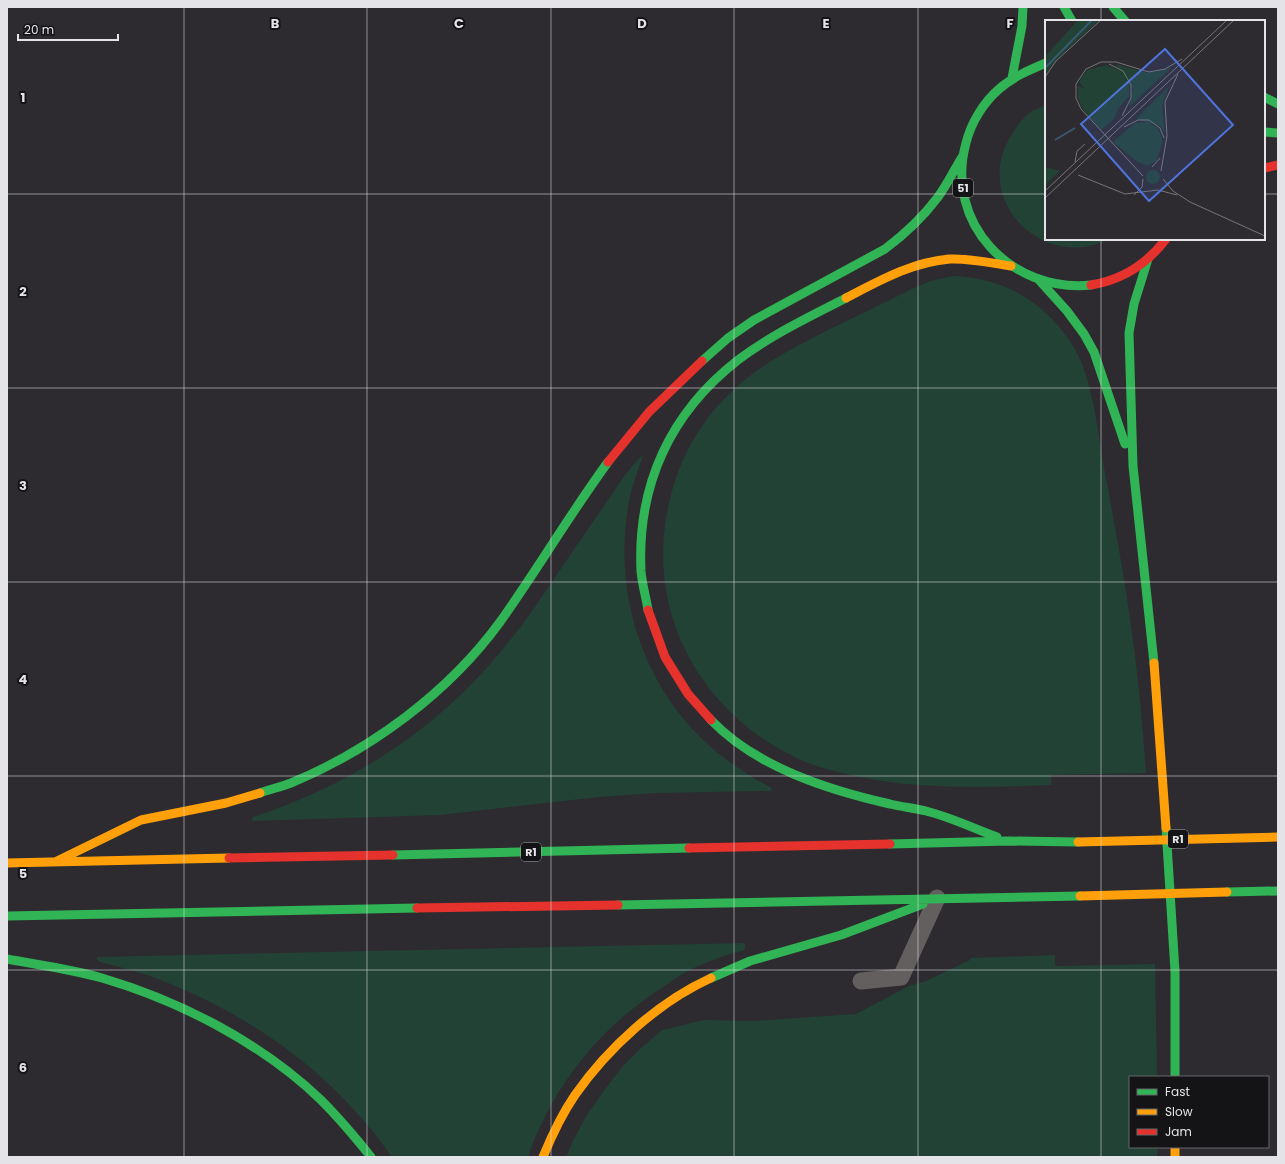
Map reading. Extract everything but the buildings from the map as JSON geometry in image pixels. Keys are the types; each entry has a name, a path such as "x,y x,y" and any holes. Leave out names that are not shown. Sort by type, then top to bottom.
{"main road":[{"path":"1012,78 1022,26 1023,7"},
{"path":"1064,7 1071,20"},
{"path":"1114,7 1124,20"},
{"name":"51","path":"1045,63 1026,70 999,88 978,113 971,127 962,158 961,175 963,193 970,216 985,242 997,255 1011,266 1039,280 1058,285 1078,286 1096,284 1115,279 1148,259 1165,240"},
{"path":"1265,98 1278,104"},
{"path":"1265,132 1278,133"},
{"path":"55,862 141,820 226,803 291,783 333,764 373,740 411,713 446,683 474,654 499,622 607,462 649,412 709,354 754,320 885,249 903,235 939,196 962,158"},
{"path":"1265,168 1278,165"},
{"path":"1008,841 928,811 895,806 848,794 801,778 770,764 741,746 717,726 694,703 677,679 663,653 652,625 644,594 640,563 641,531 645,500 653,470 666,442 691,404 742,357 767,339 794,323 903,269 925,263 950,259 977,260 1011,266"},
{"path":"1148,259 1135,293 1130,313 1128,333 1132,466 1157,687 1175,971 1175,1076"},
{"path":"1039,280 1067,311 1084,334 1094,352 1132,466"},
{"name":"R1","path":"7,863 1008,841 1078,842 1278,837"},
{"path":"7,916 1278,891"},
{"path":"543,1157 561,1118 579,1089 605,1057 634,1030 666,1004 700,983 739,966 780,952 830,939 937,898"},
{"path":"7,959 103,978 180,1007 212,1023 244,1042 279,1066 312,1092 344,1124 371,1157"}],"lane":[{"path":"861,980 901,976 937,898"}],"green space":[{"path":"1045,105 1045,240 1106,240 1084,247 1060,246 1038,238 1020,223 1007,204 1000,182 1001,158 1018,124 1032,111"},
{"path":"953,276 972,278 1006,287 1037,305 1062,330 1073,346 1085,372 1096,418 1128,607 1135,655 1146,773 1051,775 1051,785 970,787 917,785 890,782 864,778 816,766 795,757 760,736 729,711 704,681 685,648 671,613 664,575 664,535 671,495 685,455 699,430 716,407 737,386 774,359 828,330 914,288 930,281"},
{"path":"643,455 633,484 629,502 625,534 625,566 628,597 636,628 647,658 661,686 679,713 700,737 715,751 750,776 772,788 771,791 656,793 599,797 440,815 252,821 253,817 299,800 341,780 381,758 418,732 452,703 484,671 514,635 623,478"},
{"path":"745,943 745,950 708,962 681,975 635,1007 614,1025 596,1043 563,1085 538,1132 528,1157 392,1157 368,1126 342,1097 314,1071 284,1047 252,1025 218,1006 183,990 147,975 97,960 97,957"},
{"path":"1055,955 1055,966 1155,964 1157,1076 1129,1076 1129,1148 1157,1148 1157,1157 566,1157 588,1113 603,1092 622,1067 662,1030 704,1020 753,1021 856,1014 909,986 926,981 970,960 970,958"}],"traffic: fast":[{"path":"1012,78 1022,26 1023,7"},
{"path":"1064,7 1071,20"},
{"path":"1113,7 1124,20"},
{"path":"1045,63 1021,74 1004,85 993,95 978,114 966,143 962,172 965,200 975,225 990,247 1010,265 1035,277 1062,284 1091,285"},
{"path":"1265,98 1278,104"},
{"path":"1265,132 1278,133"},
{"path":"702,361 728,338 754,320 885,249 907,231 938,197 962,157"},
{"path":"1148,259 1134,304 1129,333 1133,466 1154,663"},
{"path":"1039,280 1067,311 1084,334 1094,352 1125,444"},
{"path":"648,610 641,571 641,539 645,509 652,480 662,453 676,427 694,403 714,381 738,360 777,334 846,298"},
{"path":"260,793 291,783 350,754 379,736 433,695 480,648 500,622 608,462"},
{"path":"711,720 729,737 749,751 771,764 818,784 842,792 894,805 935,813 997,837"},
{"path":"1166,828 1175,971 1175,1076"},
{"path":"890,844 1008,841 1078,842"},
{"path":"393,855 689,848"},
{"path":"1227,892 1278,891"},
{"path":"618,905 1080,896"},
{"path":"711,978 750,961 841,935 923,904"},
{"path":"7,916 417,908"},
{"path":"7,959 102,978 161,999 219,1026 273,1060 298,1079 321,1100 371,1157"}],"traffic: slow":[{"path":"846,298 896,273 936,261 965,259 1011,266"},
{"path":"1154,663 1166,828"},
{"path":"55,862 141,820 226,803 260,793"},
{"path":"1078,842 1278,837"},
{"path":"7,863 229,858"},
{"path":"1080,896 1227,892"},
{"path":"543,1157 570,1102 588,1077 603,1060 653,1013 691,988 711,978"},
{"path":"1175,1148 1175,1157"}],"traffic: jam":[{"path":"1265,168 1278,165"},
{"path":"1091,285 1102,283 1133,270 1151,256 1165,240"},
{"path":"608,462 649,412 702,361"},
{"path":"648,610 665,657 688,694 711,720"},
{"path":"689,848 890,844"},
{"path":"229,858 393,855"},
{"path":"417,908 618,905"}]}
